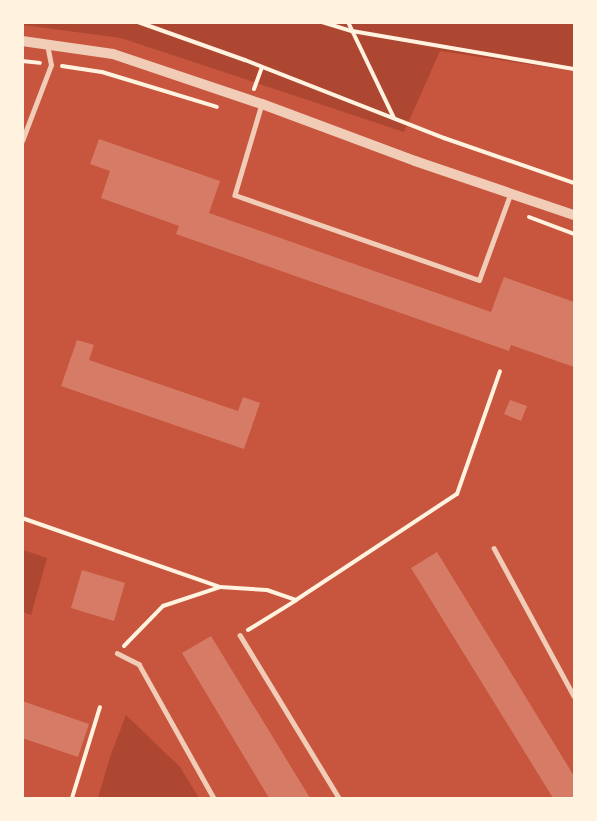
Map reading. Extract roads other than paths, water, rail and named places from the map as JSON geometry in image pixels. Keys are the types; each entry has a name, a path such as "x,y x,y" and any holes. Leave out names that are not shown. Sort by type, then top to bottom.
{"street":[{"path":"22,41 112,54 262,104 415,161 574,215"}],"lane":[{"path":"22,141 51,65 47,44"},
{"path":"262,104 235,195 479,280 511,193"},
{"path":"494,548 574,696"},
{"path":"240,634 339,798"},
{"path":"117,653 139,664 214,798"}]}
